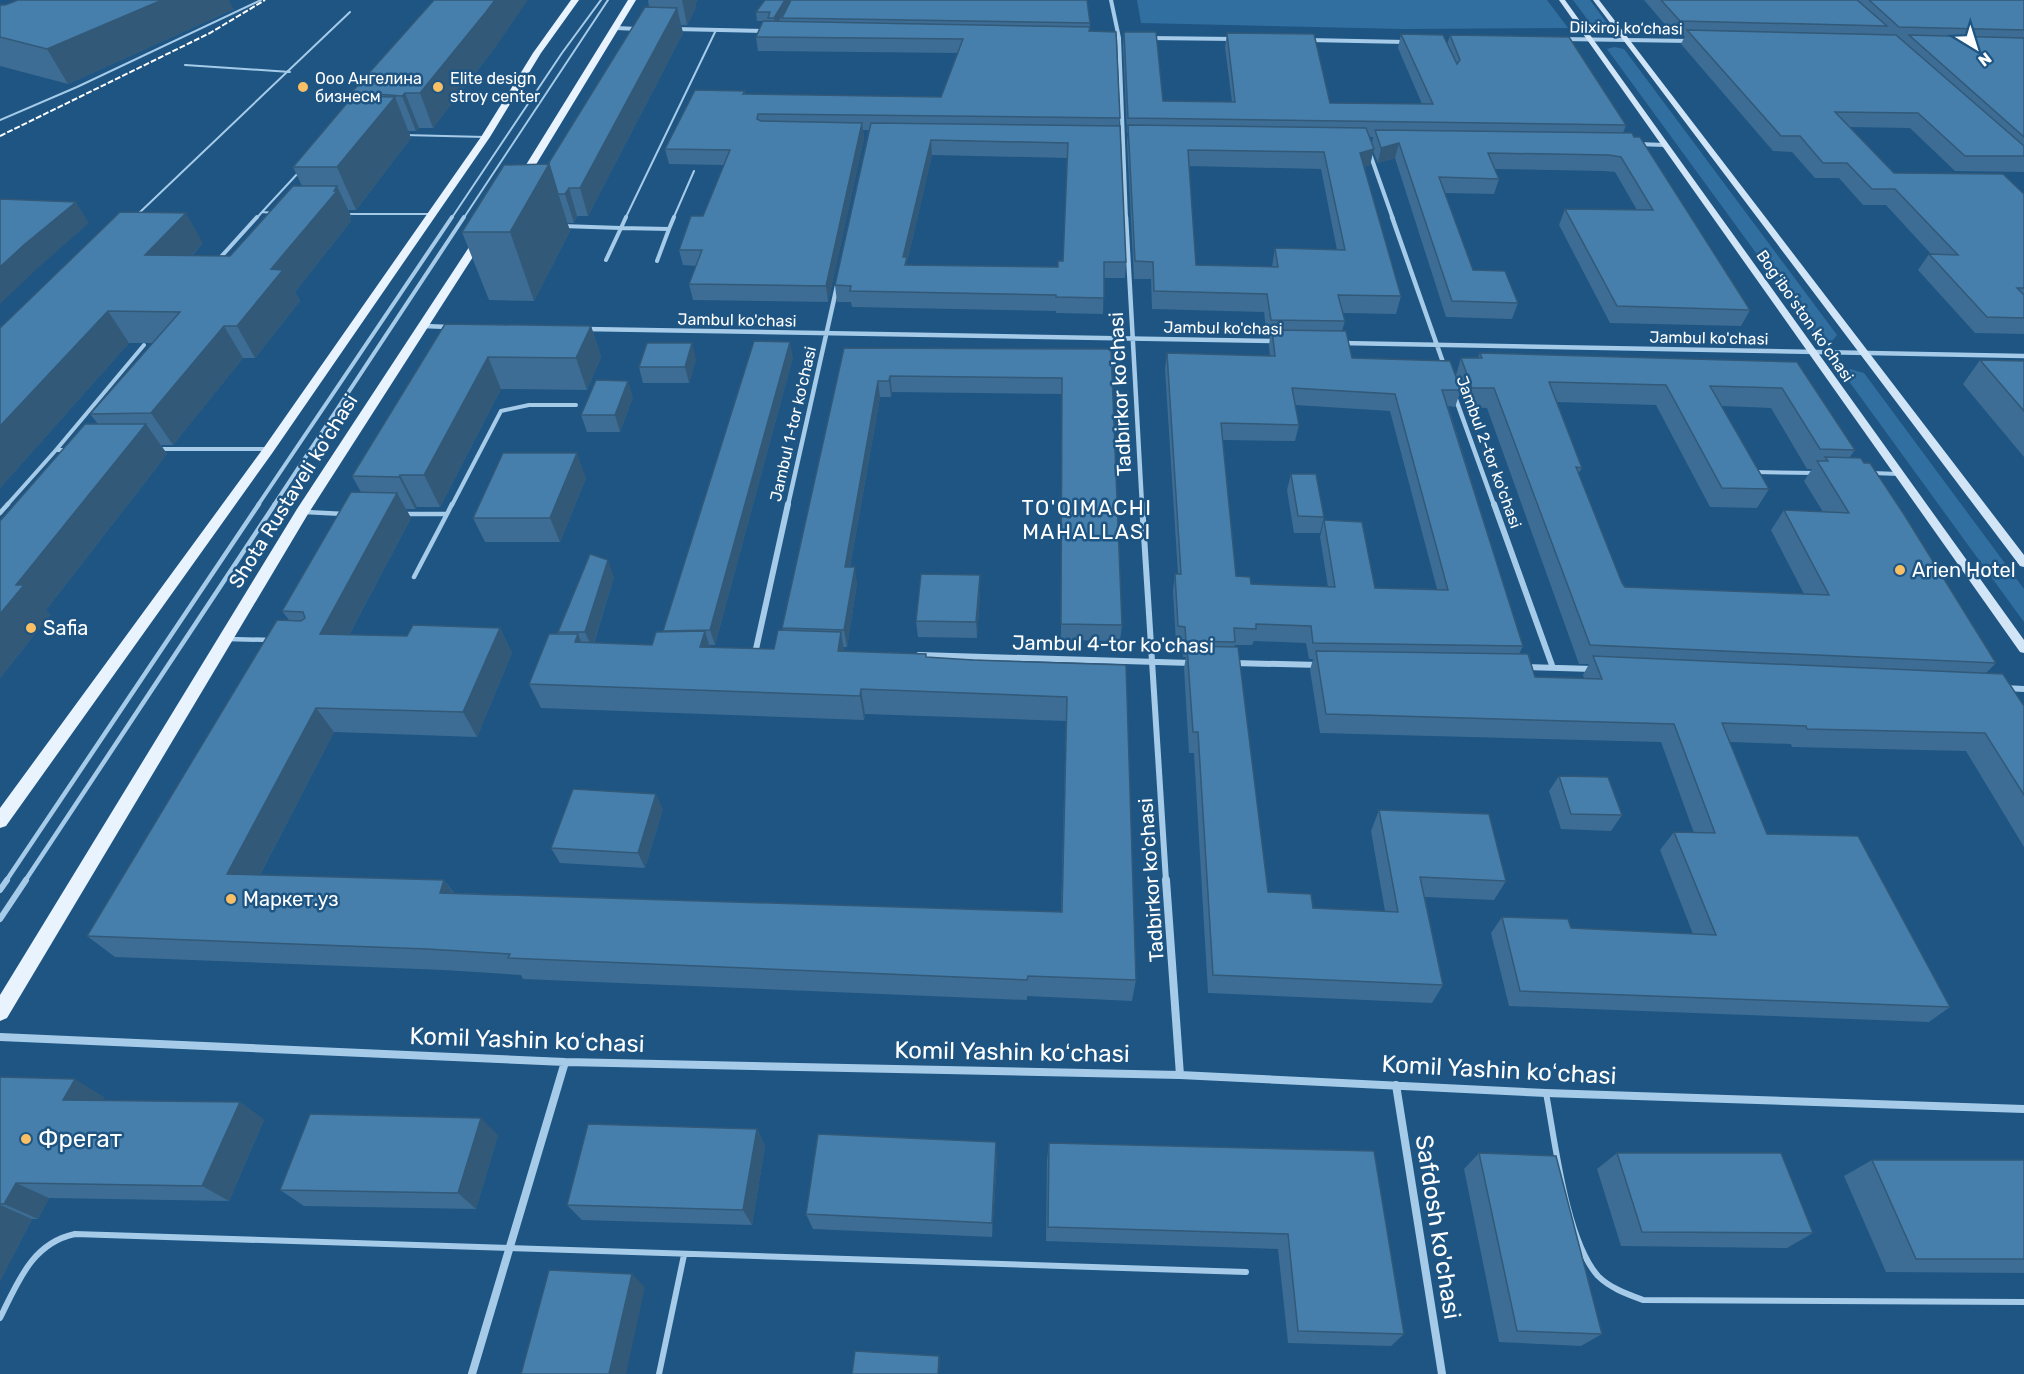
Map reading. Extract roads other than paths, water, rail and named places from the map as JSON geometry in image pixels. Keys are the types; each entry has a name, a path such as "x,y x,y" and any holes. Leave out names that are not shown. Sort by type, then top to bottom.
{"main road":[{"name":"Shota Rustaveli ko'chasi","path":"0,822 269,449 485,136 537,53 575,0"},
{"path":"514,190 632,0"},
{"name":"Shota Rustaveli ko'chasi","path":"0,1012 302,512 488,225"}],"street":[{"name":"Tadbirkor ko'chasi","path":"1111,0 1119,38 1121,137 1151,662 1180,1075"},
{"name":"Bogʻiboʻston koʻchasi","path":"1562,0 2024,649"},
{"name":"Bogʻiboʻston koʻchasi","path":"1596,0 2024,563"},
{"path":"616,28 640,29"},
{"path":"673,29 777,31"},
{"path":"1108,37 1119,38"},
{"path":"1143,38 1238,39"},
{"name":"Dilxiroj ko‘chasi","path":"1556,39 1692,41"},
{"path":"1298,40 1416,42"},
{"path":"1121,137 1133,137"},
{"name":"Jambul 2-tor ko'chasi","path":"1366,142 1448,377"},
{"path":"1628,144 1665,145"},
{"name":"Jambul 1-tor ko'chasi","path":"756,650 839,278"},
{"path":"422,326 458,327"},
{"name":"Jambul ko'chasi","path":"583,329 1284,341"},
{"name":"Jambul ko'chasi","path":"1331,342 2024,356"},
{"name":"Jambul 2-tor ko'chasi","path":"1452,388 1553,668"},
{"path":"744,650 768,650"},
{"name":"Jambul 4-tor ko'chasi","path":"911,654 1198,663"},
{"name":"Jambul 4-tor ko'chasi","path":"1222,663 1328,665"},
{"path":"1517,667 1600,670"},
{"path":"2000,688 2024,689"},
{"name":"Komil Yashin koʻchasi","path":"0,1037 565,1062 1180,1075 1546,1093 2024,1109"},
{"path":"472,1374 508,1246 565,1062"},
{"name":"Safdosh ko'chasi","path":"1396,1085 1442,1374"}],"lane":[{"path":"0,120 77,87 261,0"},
{"path":"0,890 562,53 601,0"},
{"path":"0,919 608,0"},
{"path":"136,216 290,72 350,12"},
{"path":"606,260 716,30"},
{"path":"185,65 290,72"},
{"path":"404,135 485,136"},
{"path":"214,265 300,171"},
{"path":"657,261 694,171"},
{"path":"262,212 286,213"},
{"path":"344,214 430,214"},
{"path":"561,226 669,229"},
{"path":"0,513 144,345"},
{"path":"414,577 501,411 529,405 576,405"},
{"path":"152,449 269,449"},
{"path":"56,450 80,450"},
{"path":"1750,472 1819,473"},
{"path":"1865,473 1899,474"},
{"path":"302,512 346,514"},
{"path":"402,514 447,514"},
{"path":"225,639 278,640"},
{"path":"1546,1093 1576,1232 1598,1275 1618,1290 1643,1300 2024,1302"},
{"path":"0,1318 28,1265 41,1247 61,1235 508,1246 684,1255 1245,1272"},
{"path":"659,1374 684,1255"}],"railway":[{"path":"0,136 210,33 265,0"}],"place":[{"name":"Ооо Ангелина бизнесм","path":"303,87"},
{"name":"Elite design stroy center","path":"438,87"},
{"name":"Arien Hotel","path":"1900,570"},
{"name":"Safia","path":"31,628"},
{"name":"Маркет.уз","path":"231,899"},
{"name":"Фрегат","path":"26,1139"}],"district":[{"name":"TO'QIMACHI MAHALLASI","path":"1087,519"}]}
